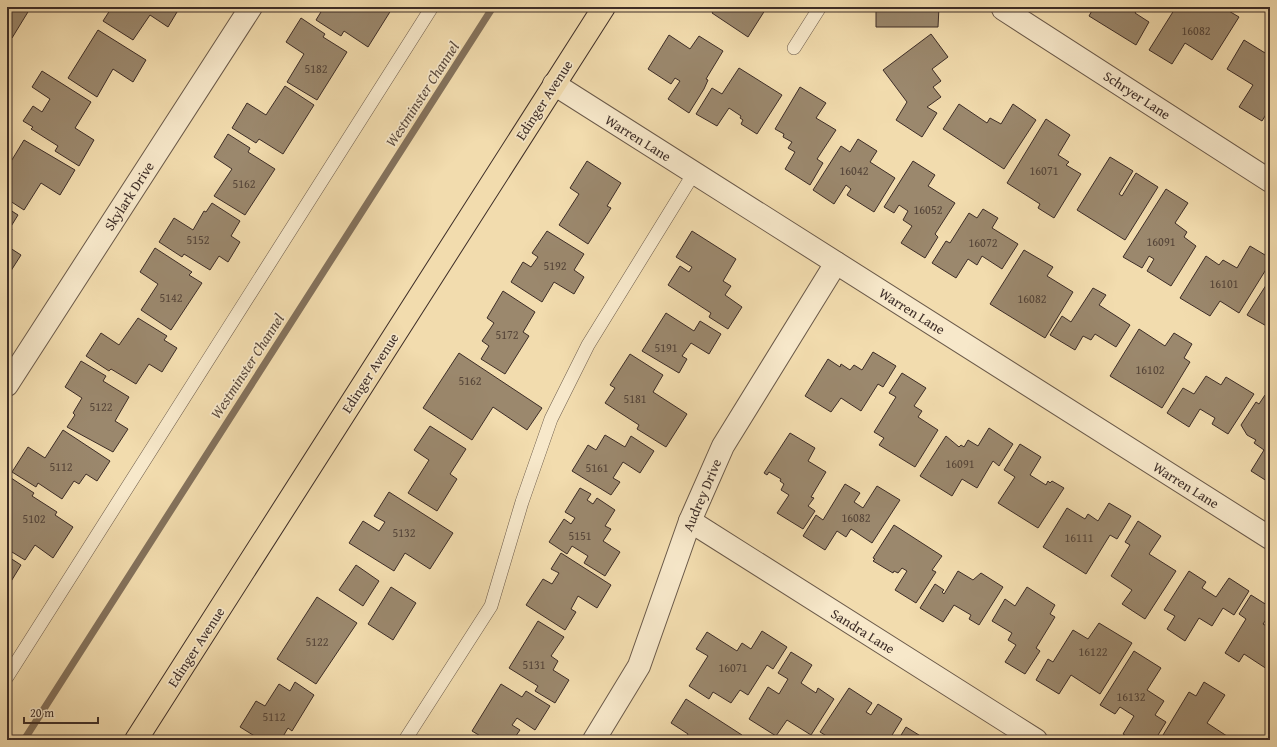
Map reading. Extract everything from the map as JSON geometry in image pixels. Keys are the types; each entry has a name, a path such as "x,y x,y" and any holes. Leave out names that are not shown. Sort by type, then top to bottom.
{"main road":[{"name":"Edinger Avenue","path":"136,740 604,7"}],"street":[{"name":"Skylark Drive","path":"7,384 251,7"},
{"name":"Schryer Lane","path":"1004,8 1270,181"},
{"name":"Warren Lane","path":"554,84 1270,538"},
{"name":"Audrey Drive","path":"594,740 639,666 690,521 723,446 836,263"},
{"name":"Sandra Lane","path":"690,521 1036,740"}],"lane":[{"path":"7,678 432,7"},
{"path":"794,48 820,7"},
{"path":"405,740 491,606 522,502 551,419 588,345 694,173"}],"building":[{"path":"7,7 31,7 12,38 7,35"},
{"path":"112,7 180,7 168,27 150,15 133,40 103,21"},
{"path":"324,7 393,7 368,47 344,31 341,36 316,20"},
{"path":"709,7 767,7 748,37 712,13 714,10"},
{"path":"876,7 939,7 938,27 876,27"},
{"path":"1094,7 1139,7 1135,13 1149,22 1136,45 1089,16"},
{"path":"1176,7 1222,7 1239,17 1212,60 1185,43 1172,64 1149,50"},
{"path":"301,18 325,34 323,37 347,52 317,100 287,82 304,54 286,42"},
{"path":"98,30 146,60 133,82 113,69 97,97 68,78"},
{"path":"931,34 948,57 932,69 941,81 933,87 941,97 927,107 937,113 922,137 896,120 907,102 883,70"},
{"path":"669,35 690,49 699,36 723,51 706,79 708,80 704,89 689,113 668,99 680,81 675,78 671,84 648,69"},
{"path":"1244,40 1270,56 1270,108 1262,121 1239,107 1253,85 1227,69"},
{"path":"739,68 782,95 757,134 741,124 743,120 740,118 741,116 729,108 717,126 696,114 712,88 722,94"},
{"path":"42,71 91,102 75,128 94,140 79,166 55,151 58,146 31,129 33,127 23,121 33,106 42,112 50,99 32,87"},
{"path":"285,86 314,105 283,154 259,139 256,143 232,128 247,103 266,115"},
{"path":"800,87 826,103 816,118 836,130 817,159 823,163 810,185 785,169 795,152 788,148 792,142 783,137 784,134 775,129"},
{"path":"959,104 987,123 990,118 1001,124 1013,104 1036,120 1004,169 943,129"},
{"path":"1046,119 1070,135 1058,155 1069,162 1066,165 1081,174 1054,218 1038,208 1040,204 1007,183"},
{"path":"228,134 250,148 248,152 275,169 245,215 214,196 232,169 214,157"},
{"path":"858,139 877,151 870,162 895,178 874,212 847,195 851,189 846,185 834,204 813,190 841,146 850,152"},
{"path":"24,140 75,170 60,195 41,183 24,210 7,199 7,168"},
{"path":"1110,157 1133,171 1119,194 1122,196 1136,173 1158,187 1125,240 1077,210"},
{"path":"587,161 621,183 607,206 611,208 588,244 559,225 579,194 570,188"},
{"path":"913,161 935,175 928,186 955,203 935,234 938,237 925,258 901,243 912,226 903,220 908,211 899,205 894,213 884,207"},
{"path":"1166,189 1188,203 1175,223 1187,232 1184,237 1196,246 1171,286 1147,271 1154,259 1149,256 1142,268 1123,257"},
{"path":"212,203 240,221 231,236 240,242 228,262 219,256 210,270 184,254 182,257 159,242 174,218 193,230 204,211 206,212"},
{"path":"7,208 18,215 10,228 12,229 7,237"},
{"path":"983,209 998,218 992,228 1018,244 1002,269 982,256 977,265 968,259 956,278 932,263 946,241 950,243 969,213 977,218"},
{"path":"547,231 584,254 574,270 584,277 574,294 554,282 542,302 511,282 523,262 531,267 538,257 532,253"},
{"path":"692,231 736,259 723,281 731,286 725,295 742,307 728,329 709,317 711,313 668,285 680,266 689,272 692,267 676,257"},
{"path":"7,246 21,255 7,277"},
{"path":"1250,246 1270,258 1270,263 1239,313 1220,301 1210,316 1180,298 1206,256 1219,265 1223,260 1237,268"},
{"path":"155,248 192,272 189,275 202,283 171,330 141,310 158,284 140,272"},
{"path":"1024,250 1053,267 1047,276 1073,292 1045,338 990,304"},
{"path":"1270,279 1270,328 1247,315"},
{"path":"1093,288 1106,295 1099,305 1130,325 1116,347 1095,334 1091,340 1083,336 1075,350 1050,335 1062,316 1071,322"},
{"path":"503,291 535,312 523,332 529,336 505,374 481,359 489,346 482,341 494,323 487,318"},
{"path":"666,313 694,331 700,321 721,334 709,354 691,343 682,356 687,359 679,373 642,351"},
{"path":"138,318 167,336 164,340 177,348 162,372 149,364 136,384 111,369 109,371 86,356 101,333 119,345"},
{"path":"1139,329 1165,346 1174,333 1192,344 1184,358 1190,362 1162,408 1110,376"},
{"path":"873,352 896,366 883,387 878,384 861,411 841,398 831,412 805,396 828,359 840,367 841,364 850,370 854,365 862,370"},
{"path":"459,353 542,408 527,430 493,407 472,440 423,408"},
{"path":"630,354 663,375 653,392 687,414 666,447 637,429 639,425 605,403 615,388 610,385"},
{"path":"81,361 106,376 103,381 129,397 115,421 128,429 113,452 67,427 75,415 73,413 82,398 65,387"},
{"path":"902,373 926,388 914,406 922,411 918,417 938,430 915,467 879,445 884,438 874,432 896,397 889,393"},
{"path":"1206,376 1221,385 1226,377 1254,394 1228,434 1212,424 1215,418 1200,409 1189,427 1167,413 1183,388 1194,394"},
{"path":"1265,395 1270,398 1270,483 1251,471 1264,450 1254,443 1256,440 1247,435 1241,425 1256,402 1259,404"},
{"path":"430,426 466,449 450,474 457,479 437,511 408,493 429,460 414,450"},
{"path":"989,428 1013,444 999,466 993,461 977,488 962,479 952,496 920,476 946,436 959,447 961,445 964,447 968,440 978,446"},
{"path":"63,430 110,461 97,481 86,474 79,484 74,481 62,499 38,483 36,487 12,472 28,447 45,458"},
{"path":"790,433 815,448 808,461 826,472 811,497 814,498 808,506 815,511 803,529 777,513 789,495 781,490 784,484 780,481 781,479 769,472 767,475 764,473"},
{"path":"605,435 625,447 631,436 654,451 640,473 623,462 613,478 620,482 611,495 572,471 588,445 596,450"},
{"path":"1020,444 1041,457 1030,475 1046,485 1048,481 1050,483 1052,481 1064,488 1038,528 998,503 1015,477 1004,470"},
{"path":"8,476 34,493 32,496 57,512 55,515 73,527 53,558 35,545 25,560 7,549 7,520 11,513 7,510"},
{"path":"845,484 860,493 854,502 863,508 877,486 900,500 872,543 851,529 846,537 837,531 825,550 803,536 816,515 823,520"},
{"path":"580,488 591,494 587,500 593,504 597,498 615,510 605,526 611,529 603,541 620,552 605,576 584,563 588,556 572,546 567,554 549,542 564,519 571,524 575,518 565,512"},
{"path":"389,492 453,533 430,569 405,553 394,571 349,543 363,521 379,531 385,522 374,516"},
{"path":"1109,503 1131,516 1117,539 1110,535 1086,574 1043,547 1067,508 1085,519 1088,514 1098,521"},
{"path":"1138,521 1161,536 1149,554 1176,571 1145,619 1122,604 1132,590 1111,576 1130,545 1125,542"},
{"path":"894,525 942,556 932,570 936,572 916,603 895,590 907,571 902,568 898,573 894,571 893,573 873,561 875,559 873,558"},
{"path":"561,553 611,585 597,608 578,596 571,609 576,612 565,630 526,605 543,579 552,584 559,573 551,569"},
{"path":"7,556 21,565 7,588"},
{"path":"356,565 379,581 363,606 339,590"},
{"path":"958,571 973,580 981,573 1003,587 979,625 969,619 971,615 954,605 943,622 920,608 935,584 944,590 942,592 944,594"},
{"path":"1189,571 1206,582 1202,588 1216,597 1229,578 1249,591 1234,615 1223,608 1212,626 1199,618 1185,641 1167,629 1175,616 1164,610"},
{"path":"391,587 416,603 393,640 368,624"},
{"path":"1027,587 1055,605 1050,614 1055,617 1036,648 1040,651 1025,674 1005,662 1016,645 1008,640 1012,633 992,621 1005,599 1015,606"},
{"path":"1251,595 1270,607 1270,614 1263,624 1270,628 1270,671 1244,654 1239,662 1225,653 1246,619 1239,614"},
{"path":"317,597 357,623 316,684 277,659"},
{"path":"538,621 564,637 551,656 558,661 553,670 569,680 555,703 535,691 538,686 509,668"},
{"path":"1099,623 1132,643 1100,694 1071,675 1059,694 1036,680 1048,659 1053,662 1073,630 1088,639"},
{"path":"762,631 787,647 773,669 767,665 748,695 740,690 731,703 713,692 709,699 689,686 708,656 696,649 707,632 737,651 742,643 751,649"},
{"path":"1134,651 1161,668 1147,690 1164,701 1155,715 1166,722 1155,740 1133,740 1123,734 1134,716 1120,707 1115,714 1100,705"},
{"path":"791,652 812,665 801,683 816,693 818,688 834,699 811,735 787,720 776,736 749,719 768,687 779,694 788,679 778,673"},
{"path":"295,682 314,695 292,731 288,728 281,740 261,740 240,727 256,701 265,706 279,684 290,691"},
{"path":"1204,682 1225,695 1207,723 1233,740 1160,740 1189,692 1196,696"},
{"path":"501,684 522,697 526,691 550,706 535,730 517,718 512,725 520,730 513,740 487,740 472,731"},
{"path":"849,688 872,703 866,712 871,715 878,704 902,719 889,740 881,738 879,740 833,740 820,732"},
{"path":"686,699 742,735 739,740 685,740 688,734 671,723"},
{"path":"906,727 927,740 898,740"}],"waterway":[{"name":"Westminster Channel","path":"24,740 493,7"}]}
